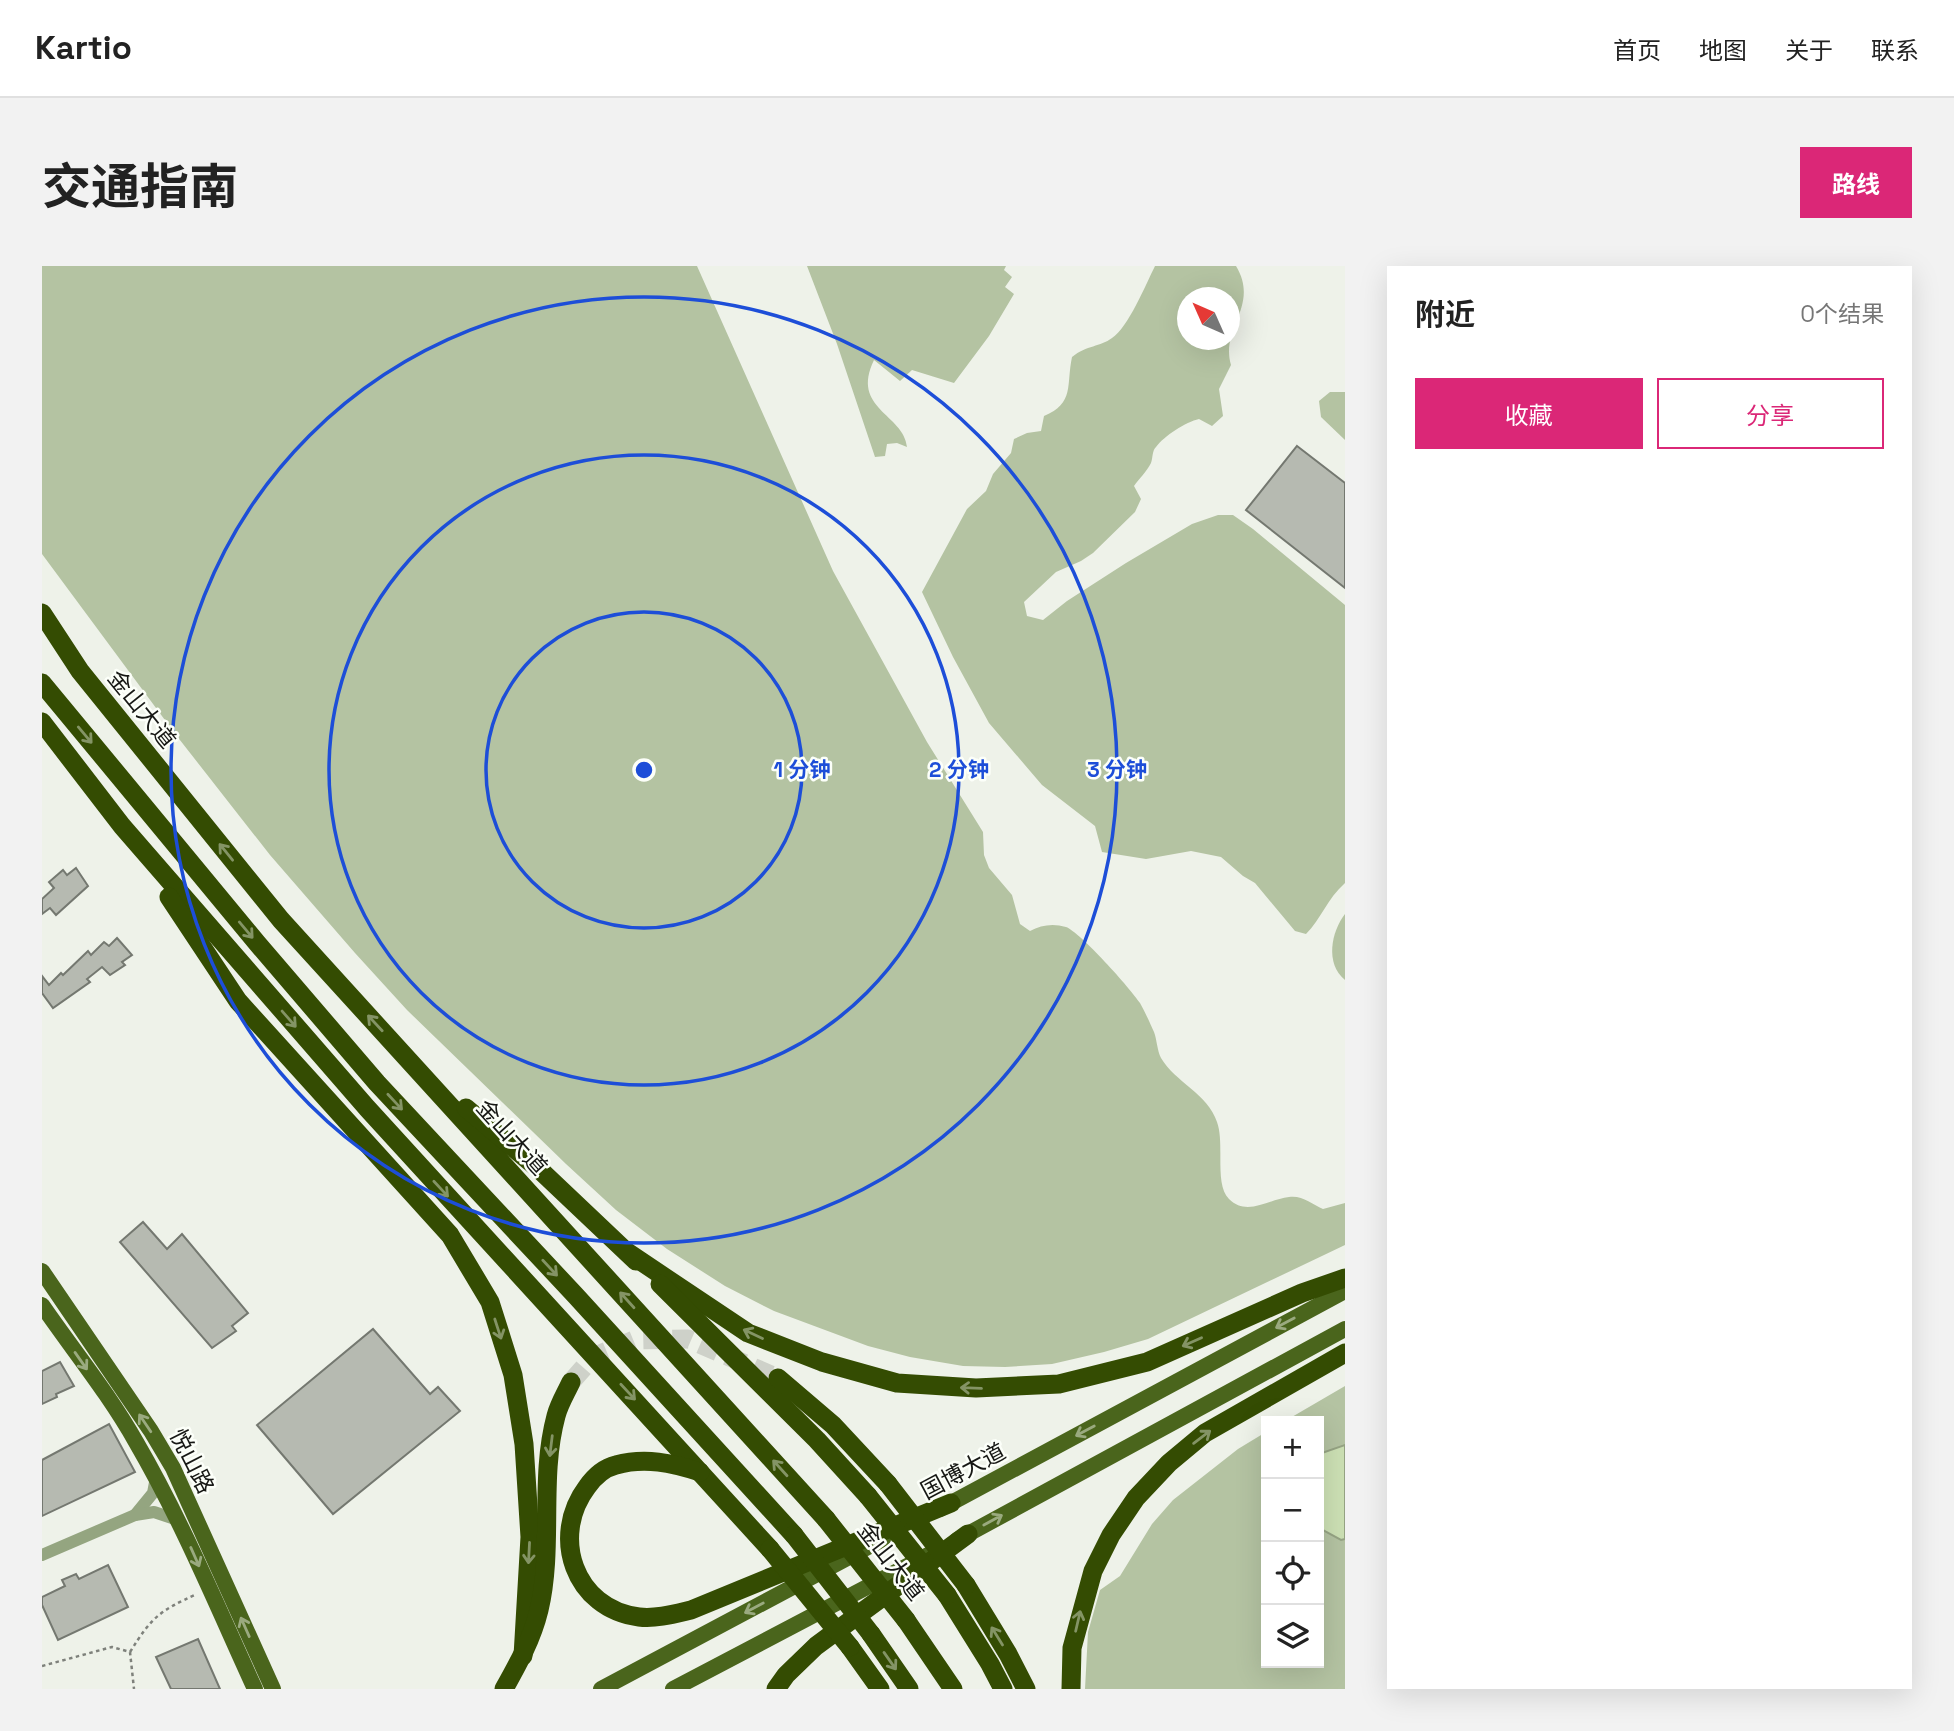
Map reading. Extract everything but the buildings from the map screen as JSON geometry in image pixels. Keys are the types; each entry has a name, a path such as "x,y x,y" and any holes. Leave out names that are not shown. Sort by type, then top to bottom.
{"highway":[{"name":"金山大道","path":"42,612 80,671 281,920 827,1519 906,1620 953,1689"},
{"path":"42,683 257,943 377,1083 794,1535 871,1634 909,1689"},
{"path":"42,722 122,826 367,1108 770,1549 850,1647 880,1689"},
{"path":"122,826 238,1002 450,1235 490,1302 513,1374 524,1444 530,1537 523,1656"},
{"path":"406,1057 541,1171 817,1440 868,1496 947,1595 1003,1689"},
{"path":"627,1252 748,1333 822,1362 897,1384 976,1388 1059,1384 1147,1362 1302,1293 1345,1278"},
{"path":"1071,1689 1072,1648 1093,1571 1111,1535 1136,1498 1169,1463 1205,1433 1345,1353"},
{"path":"778,1378 833,1425 888,1484 966,1585 1026,1689"},
{"path":"504,1689 523,1656 539,1610 547,1558 550,1450 556,1414 571,1381"},
{"path":"703,1473 672,1463 641,1460 613,1465 594,1477 578,1498 569,1529 571,1561 584,1587 610,1608 638,1617 661,1617 691,1610 951,1503"},
{"path":"776,1689 786,1675 816,1646 968,1534"}],"main road":[{"name":"悦山路","path":"42,1271 151,1431 173,1468 273,1689"},
{"name":"国博大道","path":"601,1689 1345,1291"},
{"name":"悦山路","path":"42,1305 134,1439 156,1477 255,1689"},
{"path":"673,1689 968,1534 1345,1329"}],"street":[{"path":"135,1515 153,1493 156,1477"},
{"path":"42,1555 135,1515 154,1512 178,1520"}],"path":[{"path":"134,1689 130,1652 148,1623 168,1607 198,1594"},
{"path":"42,1667 112,1647 130,1652"}],"shaded area":[{"path":"42,266 697,266 833,571 927,742 983,832 984,855 989,868 1012,895 1020,924 1030,931 1052,925 1073,931 1135,996 1154,1032 1161,1058 1213,1112 1219,1131 1222,1184 1229,1199 1243,1207 1294,1197 1323,1209 1345,1203 1345,1245 1148,1339 1052,1364 1005,1367 963,1366 910,1357 868,1346 774,1311 725,1286 667,1249 616,1210 566,1164 407,1010 355,953 270,855 176,735 42,554"},
{"path":"807,266 1006,266 1004,270 1012,277 1005,287 1014,294 989,336 954,383 912,370 900,381 874,360 868,376 869,390 880,410 904,436 907,447 897,443 887,444 885,456 875,457 837,344"},
{"path":"1155,266 1236,266 1244,293 1240,311 1240,287 1177,287 1177,350 1229,350 1231,365 1219,389 1223,416 1212,426 1199,419 1194,421 1176,430 1160,443 1154,450 1151,463 1134,486 1141,499 1135,512 1093,553 1056,572 1024,602 1027,616 1043,620 1126,563 1192,524 1218,515 1233,515 1253,529 1345,605 1345,883 1306,934 1295,931 1255,883 1221,857 1191,851 1146,859 1102,852 1095,826 1042,785 989,723 922,592 967,509 986,491 993,474 1011,453 1014,439 1041,431 1044,416 1054,411 1065,399 1072,357 1107,341 1118,333 1130,316"},
{"path":"1330,392 1345,392 1345,440 1321,417 1319,401"},
{"path":"1345,914 1345,980 1335,965 1332,948 1336,930"},
{"path":"1345,1386 1345,1445 1324,1452 1324,1416 1294,1416"},
{"path":"1261,1435 1261,1668 1324,1668 1324,1531 1341,1540 1345,1539 1345,1689 1085,1689 1088,1632 1100,1590 1120,1576 1152,1524 1173,1500 1238,1449"},
{"path":"1345,1445 1345,1539 1341,1540 1324,1531 1324,1452"}],"tunnel":[{"path":"571,1382 593,1357 634,1340 688,1339 778,1378"}]}
